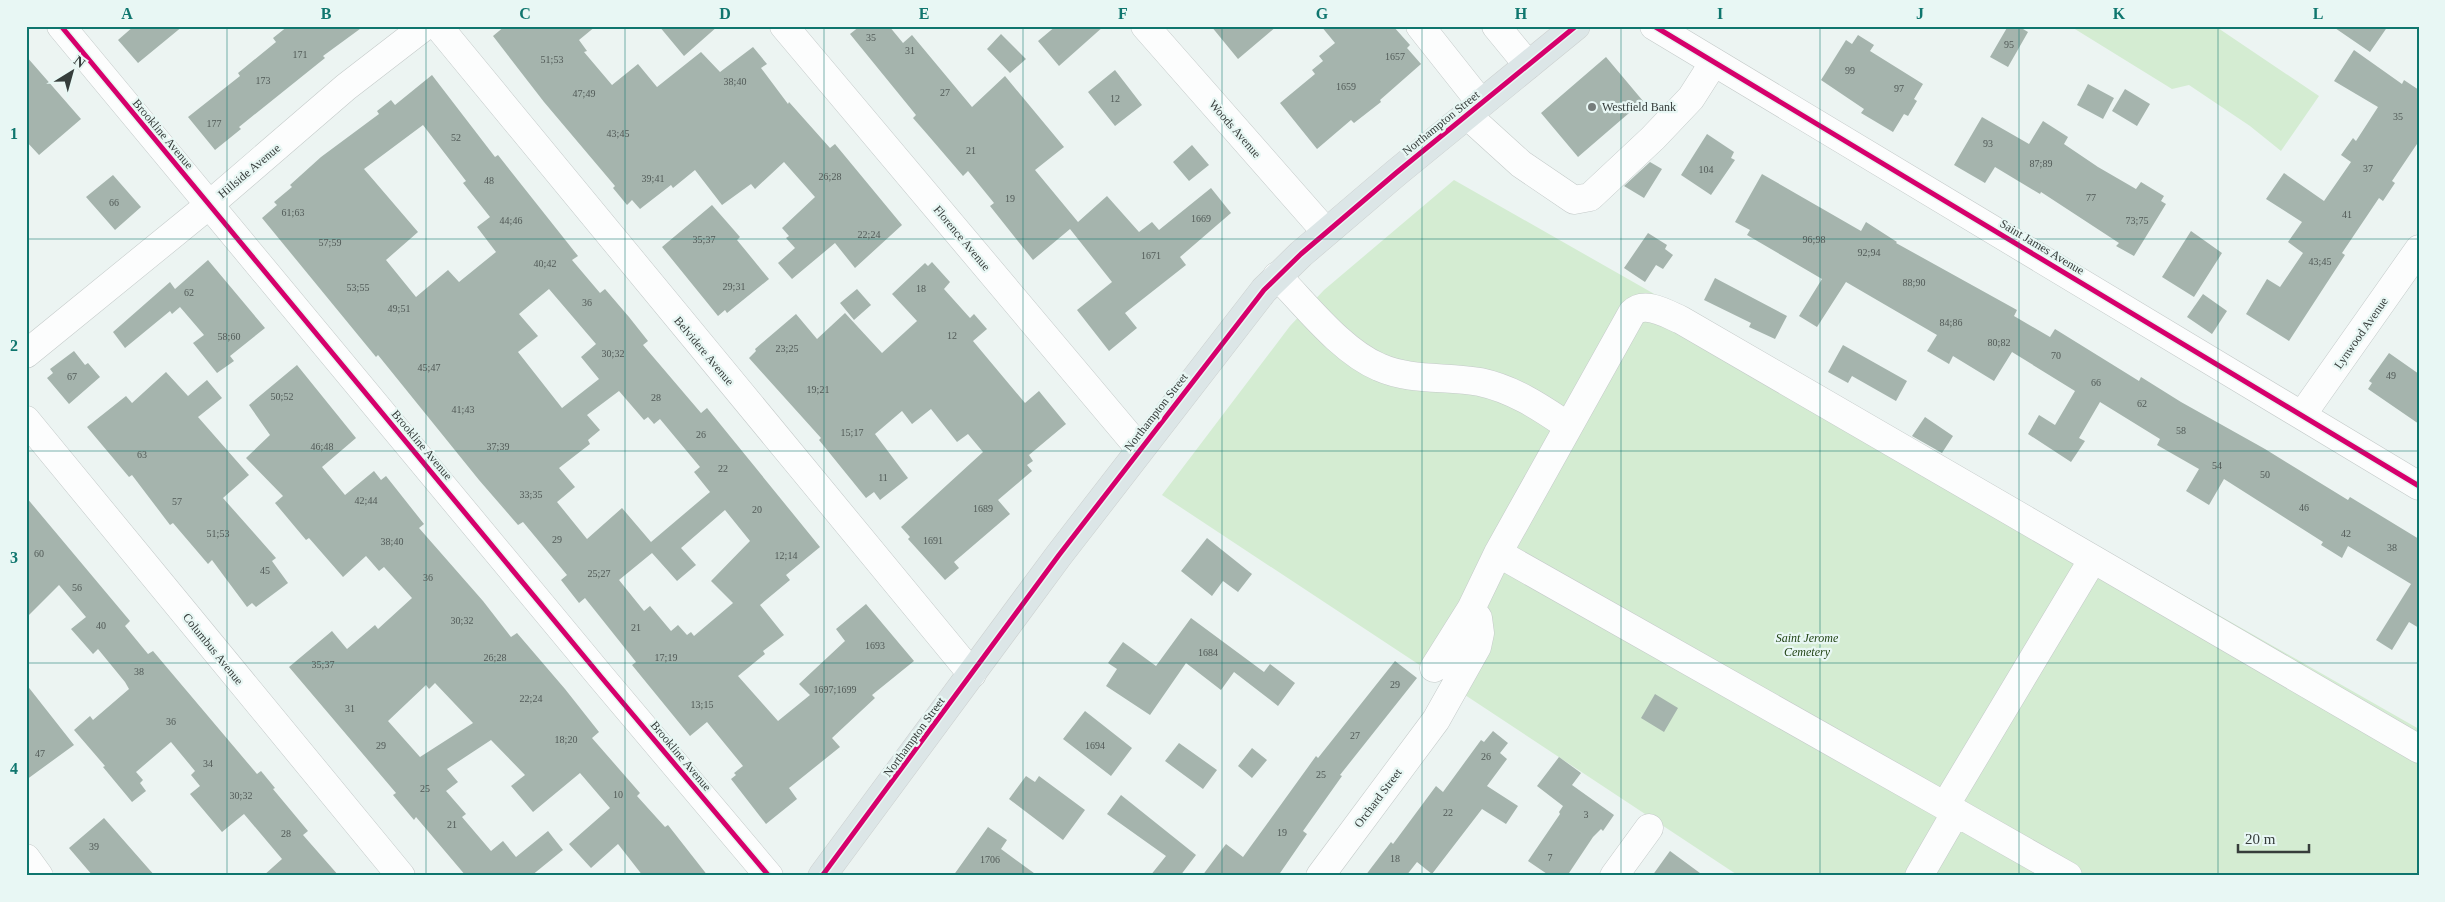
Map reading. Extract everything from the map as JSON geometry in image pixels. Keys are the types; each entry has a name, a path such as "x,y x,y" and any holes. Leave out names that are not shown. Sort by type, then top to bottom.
{"main road":[{"name":"Northampton Street","path":"822,876 1140,449 1250,307 1277,276 1326,232 1576,26"}],"street":[{"name":"Brookline Avenue","path":"61,26 769,876"},
{"name":"Hillside Avenue","path":"26,354 209,204 346,86 425,26"},
{"name":"Belvidere Avenue","path":"438,26 972,674"},
{"name":"Florence Avenue","path":"784,26 1140,449"},
{"name":"Woods Avenue","path":"1145,26 1326,232"},
{"path":"1420,26 1474,109 1521,164 1574,200 1590,197 1653,138 1691,98 1714,62"},
{"path":"1496,26 1528,65"},
{"name":"Saint James Avenue","path":"1654,26 2419,486"},
{"name":"Lynwood Avenue","path":"2302,416 2419,249"},
{"path":"1277,276 1340,340 1365,360 1379,368 1426,378 1456,379 1494,386 1531,401 1568,426"},
{"path":"1434,668 1471,609 1498,553 1632,313 1639,308 1652,308 1681,320 2419,749"},
{"name":"Columbus Avenue","path":"26,420 401,876"},
{"path":"1498,553 2068,876"},
{"path":"1919,876 1950,809 2093,559"},
{"name":"Orchard Street","path":"1320,876 1436,720 1477,647 1480,633 1478,618 1471,609"},
{"path":"1614,876 1649,828"},
{"path":"26,858 40,876"}],"green space":[{"path":"2070,26 2215,26 2319,96 2281,151 2250,126 2189,85 2172,89"},
{"name":"Saint Jerome Cemetery","path":"1454,180 2419,729 2419,876 1739,876 1162,495 1290,326 1324,290"}],"building":[{"path":"134,26 183,26 138,63 118,40"},
{"path":"288,26 364,26 323,56 325,58 239,127 241,129 215,150 188,117 240,76 238,73 276,42 273,38"},
{"path":"505,26 596,26 579,40 587,51 584,52 612,85 638,64 657,87 701,52 720,72 753,47 767,64 761,68 788,104 789,102 830,148 835,144 902,225 855,268 835,243 792,279 778,263 795,248 786,238 789,236 782,228 815,197 784,162 755,189 751,184 722,205 695,170 673,188 671,185 640,209 632,200 627,205 613,188 615,186 544,102 493,36"},
{"path":"659,26 718,26 684,56"},
{"path":"860,26 889,26 903,43 912,35 972,107 1005,76 1064,147 1035,170 1078,222 1107,196 1139,232 1152,222 1159,230 1211,188 1231,213 1180,257 1186,265 1125,313 1137,328 1109,351 1077,310 1112,282 1070,229 1033,260 990,206 994,203 968,171 963,176 913,118 916,115 850,34"},
{"path":"1056,26 1104,26 1059,66 1038,41"},
{"path":"1211,26 1277,26 1238,59"},
{"path":"1321,26 1393,26 1410,45 1407,48 1421,64 1380,100 1381,102 1354,123 1351,120 1317,149 1280,103 1315,74 1312,70 1323,61 1319,56 1335,43"},
{"path":"2008,26 2018,26 2028,32 2008,67 1990,57"},
{"path":"2332,26 2388,26 2370,52"},
{"path":"1001,34 1026,59 1010,73 987,49"},
{"path":"1858,35 1874,45 1870,51 1923,84 1914,99 1917,101 1908,116 1904,114 1893,132 1861,113 1864,109 1821,80 1846,40 1852,44"},
{"path":"2354,50 2402,84 2404,80 2419,90 2419,141 2392,181 2395,183 2383,201 2379,198 2342,253 2345,255 2289,341 2246,314 2267,279 2280,287 2303,253 2288,242 2302,222 2266,199 2284,173 2324,201 2351,162 2341,155 2353,138 2356,141 2378,107 2334,81"},
{"path":"26,56 81,119 39,155 26,141"},
{"name":"Westfield Bank","path":"1606,57 1643,101 1578,157 1541,113"},
{"path":"1115,70 1142,105 1115,126 1088,92"},
{"path":"432,75 495,157 498,155 578,256 572,260 600,293 605,289 648,341 643,345 701,413 707,408 820,547 786,575 790,580 760,605 784,635 763,651 765,654 738,676 778,721 810,695 799,684 845,641 836,629 866,604 914,661 872,695 875,698 832,738 840,747 789,788 797,799 766,824 731,779 736,775 734,773 743,766 707,722 690,736 632,665 636,662 585,598 579,603 561,580 567,575 523,522 518,525 479,480 378,355 376,357 262,218 277,205 274,202 292,187 290,185 321,157 379,114 377,111 391,100 395,105","holes":["423,125 466,181 463,183 490,217 477,227 496,252 459,282 448,270 416,297 386,260 418,232 364,169","549,289 596,344 581,357 599,379 562,408 518,352 538,336 519,314","619,391 644,420 648,417 654,424 660,419 700,467 694,472 710,492 651,542 622,508 587,539 557,502 575,487 559,468 590,444 588,440 600,430 587,415","725,510 750,541 711,581 733,603 694,636 691,632 687,635 678,625 671,631 650,606 644,611 619,580 652,553 677,581 696,565 681,548"]},
{"path":"2088,84 2114,98 2103,119 2077,105"},
{"path":"2125,89 2150,104 2137,126 2112,111"},
{"path":"1982,117 2029,144 2043,121 2068,137 2064,144 2098,167 2136,189 2141,182 2164,196 2161,201 2166,204 2134,256 2116,246 2119,243 2041,192 2040,194 1995,167 1985,183 1954,165"},
{"path":"1707,134 1734,152 1731,158 1735,160 1711,195 1681,175"},
{"path":"1192,145 1209,165 1189,181 1173,162"},
{"path":"1650,162 1662,169 1644,198 1624,186"},
{"path":"1762,174 1861,231 1866,222 1896,243 2017,310 2014,316 2050,337 2055,329 2139,381 2141,377 2348,500 2350,497 2419,539 2419,628 2409,622 2392,650 2376,640 2411,584 2348,546 2342,558 2321,545 2323,542 2224,479 2209,505 2186,491 2199,469 2157,445 2160,439 2100,402 2079,438 2085,441 2071,462 2028,434 2039,415 2055,425 2075,391 2012,352 1994,381 1953,356 1949,364 1927,351 1937,335 1846,282 1817,327 1799,316 1822,279 1747,235 1750,230 1735,222"},
{"path":"113,175 141,207 115,230 86,197"},
{"path":"712,205 740,237 737,240 769,279 727,313 725,310 718,316 662,247"},
{"path":"2191,231 2222,253 2194,297 2162,277"},
{"path":"1648,233 1667,245 1665,249 1673,255 1663,269 1656,265 1645,282 1624,268"},
{"path":"208,260 265,328 230,356 234,361 217,373 193,343 204,335 180,307 172,314 170,311 125,348 113,332 170,282 175,289"},
{"path":"932,262 950,282 944,289 970,318 974,314 987,329 973,341 1025,403 1039,391 1066,424 1029,455 1033,461 1027,465 1032,471 998,500 1010,514 954,562 959,568 945,580 908,539 910,537 901,527 983,452 968,434 957,442 931,409 912,424 902,411 875,434 908,478 880,500 874,492 866,498 819,440 821,438 749,358 756,351 755,349 796,314 817,339 845,313 882,353 917,321 892,294 925,263 928,266"},
{"path":"1715,278 1787,316 1775,339 1749,327 1751,323 1704,300"},
{"path":"857,289 871,305 854,320 840,303"},
{"path":"2203,294 2227,311 2212,334 2187,317"},
{"path":"1843,345 1907,381 1896,401 1852,376 1848,383 1828,372"},
{"path":"74,351 85,365 88,363 100,377 69,404 47,378 53,373 50,369"},
{"path":"2389,353 2419,374 2419,424 2368,389 2372,383 2369,381"},
{"path":"297,365 356,438 322,467 345,495 374,471 381,480 386,476 424,524 419,528 483,601 511,637 517,633 565,689 599,732 592,738 640,793 637,796 665,827 668,825 708,876 643,876 618,844 591,868 569,844 610,808 580,773 533,812 511,786 525,775 491,740 447,769 458,782 446,791 466,814 462,817 491,851 503,841 516,857 548,831 563,850 531,876 466,876 416,817 414,820 393,795 396,793 289,667 332,631 347,649 375,625 378,629 412,598 384,567 379,571 366,556 343,577 309,538 306,540 275,503 283,496 246,458 270,435 249,405","holes":["435,683 473,723 420,757 388,721 426,685 429,689"]},
{"path":"166,372 188,396 207,380 222,398 198,417 249,475 223,498 276,558 272,561 288,583 256,607 252,603 247,607 212,560 208,564 173,523 170,525 132,475 129,477 87,427 126,396 132,403"},
{"path":"1925,417 1953,436 1942,453 1912,436"},
{"path":"26,497 130,621 125,626 148,654 153,651 257,774 261,771 275,788 273,789 308,831 303,835 339,876 263,876 282,859 244,814 222,832 190,794 200,786 191,775 195,771 171,742 136,772 143,780 140,783 146,791 132,802 103,767 105,766 74,730 90,716 93,720 129,689 98,649 93,654 71,629 86,617 59,585 26,618"},
{"path":"1207,538 1252,574 1238,592 1223,581 1212,596 1181,571"},
{"path":"1191,618 1264,672 1270,664 1295,683 1278,706 1234,672 1221,690 1186,663 1150,715 1106,686 1117,669 1108,663 1123,642 1156,666"},
{"path":"1395,661 1417,678 1340,775 1342,776 1303,831 1307,834 1278,876 1202,876 1226,844 1243,857 1316,756 1318,758"},
{"path":"26,684 74,745 26,780"},
{"path":"1655,694 1678,708 1664,732 1641,718"},
{"path":"1085,711 1132,748 1111,776 1063,739"},
{"path":"1493,731 1508,743 1500,753 1507,759 1487,786 1518,806 1506,824 1482,809 1432,874 1417,862 1406,876 1365,876 1391,842 1393,844 1436,786 1443,792 1481,740 1484,742"},
{"path":"1179,743 1217,770 1203,789 1165,761"},
{"path":"1252,748 1267,760 1252,778 1238,766"},
{"path":"1559,757 1581,773 1572,785 1614,815 1603,831 1601,829 1593,837 1567,876 1550,876 1528,861 1560,814 1559,812 1563,806 1537,786"},
{"path":"1026,776 1035,782 1039,776 1085,810 1063,840 1009,799"},
{"path":"1121,795 1196,855 1180,876 1150,876 1166,856 1107,814"},
{"path":"104,818 155,876 93,876 69,848"},
{"path":"988,827 1007,840 1001,849 1038,876 953,876"},
{"path":"1670,851 1704,876 1652,876"}],"cycle path":[{"path":"61,26 602,678 769,876"},
{"path":"822,876 1059,555 1264,290 1301,254 1396,173 1576,26"},
{"path":"1654,26 2419,486"}],"place":[{"name":"Westfield Bank","path":"1592,107"}]}
